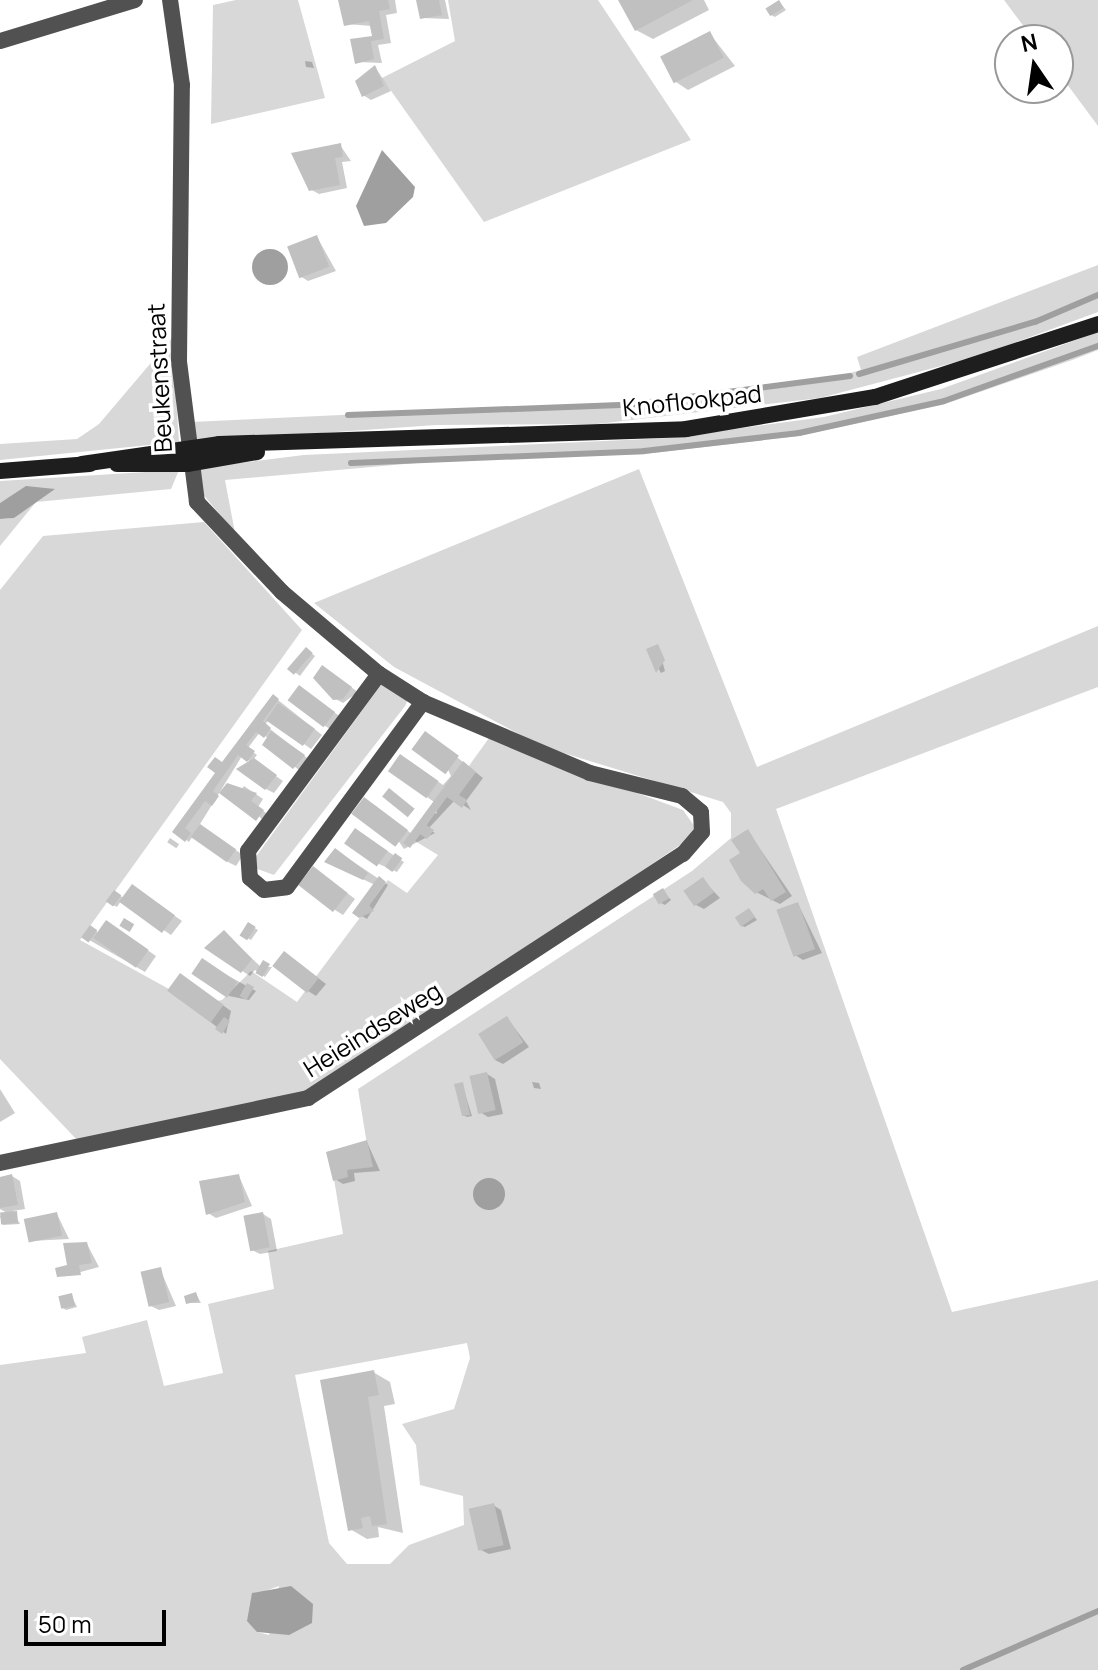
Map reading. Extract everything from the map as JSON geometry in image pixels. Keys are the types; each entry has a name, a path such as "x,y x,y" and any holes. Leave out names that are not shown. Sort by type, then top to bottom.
{"main road":[{"name":"Knoflookpad","path":"0,471 278,447 686,429 875,397 1098,324"}],"street":[{"path":"0,41 135,0"},
{"name":"Beukenstraat","path":"170,0 182,85 178,327 187,455 197,502 244,555 379,674 423,702 590,773 682,796 701,812"},
{"path":"379,674 248,851 250,878 264,890 287,887 423,702"},
{"name":"Heieindseweg","path":"0,1163 308,1098 683,854 702,832 701,812"}],"shaded area":[{"path":"236,0 298,0 325,98 211,124 213,5"},
{"path":"448,0 598,0 691,140 484,222 382,78 455,41"},
{"path":"1004,0 1098,0 1098,126 1074,94 1074,24 1022,24"},
{"path":"382,150 415,187 413,197 386,223 364,226 356,206"},
{"path":"270,249 283,254 288,267 283,280 270,285 257,280 252,267 257,254"},
{"path":"1098,265 1098,312 979,356 820,398 597,424 436,425 193,442 191,422 627,402 827,379 861,370 857,357"},
{"path":"1098,332 1098,350 1075,359 945,404 799,436 644,454 461,459 225,480 235,533 202,493 198,468 304,455 668,438 824,417 941,389"},
{"path":"172,338 179,442 0,460 0,444 77,439 99,424"},
{"path":"639,469 757,767 1098,626 1098,687 776,809 952,1312 1098,1280 1098,1670 0,1670 0,1365 86,1353 82,1337 147,1320 164,1386 223,1373 208,1304 274,1289 268,1251 343,1234 332,1167 370,1163 358,1089 692,871 731,838 731,813 723,802 541,746 394,667 314,603","holes":["467,1343 470,1358 454,1409 402,1424 416,1445 420,1485 463,1496 464,1525 409,1545 390,1564 347,1564 329,1543 295,1375","279,1586 269,1635 257,1632 260,1593"]},
{"path":"179,470 171,489 36,502 0,546 0,519 14,518 41,493 21,490 0,503 0,481"},
{"path":"26,486 55,489 14,518 0,519 0,503"},
{"path":"204,522 302,630 80,940 198,1005 222,1000 251,971 297,1002 388,880 407,893 438,855 415,841 489,738 683,810 695,827 692,837 306,1096 79,1142 0,1059 0,590 43,536"},
{"path":"383,682 409,697 405,706 274,875 249,866"},
{"path":"489,1178 500,1183 505,1194 500,1205 489,1210 478,1205 473,1194 478,1183"},
{"path":"291,1586 313,1604 312,1623 289,1635 257,1632 247,1621 252,1593"}],"building":[{"path":"338,0 388,0 390,9 379,11 384,39 371,41 374,59 355,64 350,39 372,36 369,21 344,26"},
{"path":"416,0 439,0 442,15 420,19"},
{"path":"618,0 693,0 635,31"},
{"path":"779,0 784,8 770,16 765,8"},
{"path":"710,31 724,58 674,83 660,56"},
{"path":"375,65 384,86 362,97 355,81"},
{"path":"341,143 343,157 335,158 340,185 309,191 291,153"},
{"path":"317,235 329,267 299,278 287,246"},
{"path":"658,644 665,660 656,673 646,649"},
{"path":"306,647 313,653 294,675 287,669"},
{"path":"322,665 352,687 343,699 333,700 313,678"},
{"path":"299,685 335,712 324,727 288,700"},
{"path":"273,694 279,699 263,721 271,728 264,738 256,732 246,745 255,751 247,762 238,755 213,791 219,796 212,806 205,801 185,828 191,833 185,842 172,832 215,773 207,767 215,757 222,762"},
{"path":"278,703 315,729 303,746 266,720"},
{"path":"271,731 305,755 293,769 262,745"},
{"path":"425,731 459,756 445,774 411,750"},
{"path":"400,754 439,781 426,798 388,771"},
{"path":"254,758 277,775 265,790 236,769"},
{"path":"463,761 476,772 459,795 467,800 462,808 447,797 426,825 434,830 427,839 420,834 410,848 403,843"},
{"path":"227,783 257,793 251,801 264,810 256,821 219,793"},
{"path":"389,788 415,809 408,817 382,797"},
{"path":"364,797 408,830 395,847 351,814"},
{"path":"200,824 236,849 227,862 191,837"},
{"path":"355,828 388,851 377,867 344,844"},
{"path":"748,829 786,892 771,901 763,889 755,894 741,881 729,860 740,853 731,840"},
{"path":"335,848 368,873 363,880 324,862"},
{"path":"395,853 402,858 392,872 385,867"},
{"path":"313,866 348,893 333,912 298,885"},
{"path":"379,876 386,882 369,905 374,911 359,918 352,913"},
{"path":"703,877 714,893 694,906 683,891"},
{"path":"132,884 175,915 162,933 119,902"},
{"path":"663,888 669,898 659,904 653,894"},
{"path":"114,890 121,895 113,907 106,901"},
{"path":"798,902 815,949 793,957 776,910"},
{"path":"749,908 755,917 741,927 735,918"},
{"path":"124,918 134,924 130,932 119,926"},
{"path":"106,920 149,950 136,968 93,938"},
{"path":"248,922 256,927 247,940 240,936"},
{"path":"90,925 97,930 88,942 81,937"},
{"path":"224,930 252,959 241,973 204,948"},
{"path":"284,951 319,978 307,993 272,966"},
{"path":"202,958 238,982 227,998 191,974"},
{"path":"263,960 270,964 262,977 255,973"},
{"path":"180,973 224,1005 211,1023 167,991"},
{"path":"247,983 254,987 246,1000 240,996"},
{"path":"507,1016 523,1042 495,1060 478,1034"},
{"path":"224,1017 230,1021 222,1034 215,1029"},
{"path":"487,1072 496,1110 478,1114 469,1076"},
{"path":"463,1082 470,1115 462,1116 454,1084"},
{"path":"367,1140 373,1167 347,1170 348,1177 333,1181 326,1152"},
{"path":"12,1174 18,1205 0,1208 0,1177"},
{"path":"239,1174 245,1202 206,1215 199,1181"},
{"path":"17,1211 18,1223 1,1224 0,1212"},
{"path":"57,1212 62,1235 29,1243 24,1219"},
{"path":"263,1212 270,1247 250,1251 243,1216"},
{"path":"87,1242 92,1263 79,1265 81,1275 57,1277 55,1268 67,1265 63,1243"},
{"path":"161,1267 169,1302 149,1307 141,1272"},
{"path":"196,1292 199,1301 186,1304 184,1296"},
{"path":"72,1293 75,1306 61,1309 58,1296"},
{"path":"374,1370 379,1395 368,1397 387,1524 372,1526 370,1516 361,1518 363,1528 348,1531 320,1380"},
{"path":"494,1503 504,1545 478,1551 469,1509"}],"waterway":[{"path":"859,374 1035,322 1098,295"},
{"path":"351,463 644,451 799,433 944,401 1098,346"},
{"path":"348,415 627,405 850,376"},
{"path":"963,1670 1098,1611"}]}
